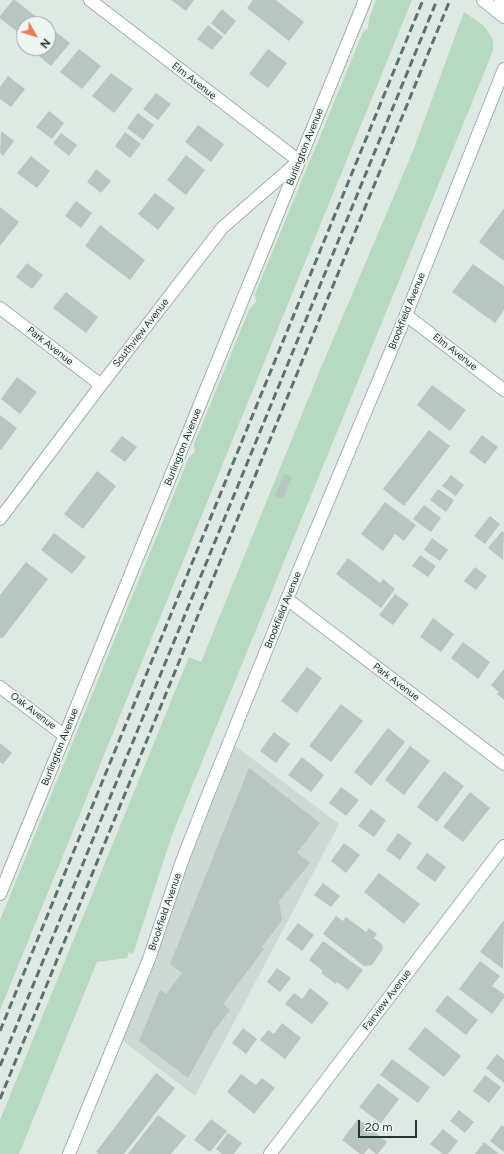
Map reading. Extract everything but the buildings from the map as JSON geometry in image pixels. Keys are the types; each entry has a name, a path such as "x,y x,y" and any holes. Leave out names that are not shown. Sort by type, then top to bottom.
{"street":[{"name":"Elm Avenue","path":"90,0 299,161"},
{"name":"Burlington Avenue","path":"0,894 364,0"},
{"path":"483,0 500,14"},
{"path":"500,14 501,0"},
{"name":"Brookfield Avenue","path":"68,1154 149,959 188,846 287,599 406,315 504,69"},
{"name":"Southview Avenue","path":"0,519 222,228 299,161"},
{"name":"Park Avenue","path":"0,308 101,385"},
{"name":"Elm Avenue","path":"406,315 504,390"},
{"name":"Park Avenue","path":"287,599 504,764"},
{"name":"Oak Avenue","path":"0,687 65,736"},
{"name":"Fairview Avenue","path":"270,1154 504,846"}],"shaded area":[{"path":"234,745 339,824 195,1096 115,1035"}],"green space":[{"path":"376,0 412,0 0,1010 0,920 189,457 195,452 194,444 249,310 256,302 255,294 363,32 368,28 369,19"},
{"path":"464,12 483,25 493,40 493,50 172,835 133,954 129,952 127,958 97,962 19,1154 0,1154 0,1120 189,657 201,662 320,370 413,151"}],"railway":[{"path":"0,1031 423,0"},
{"path":"0,1066 437,0"},
{"path":"0,1099 450,0"}]}
